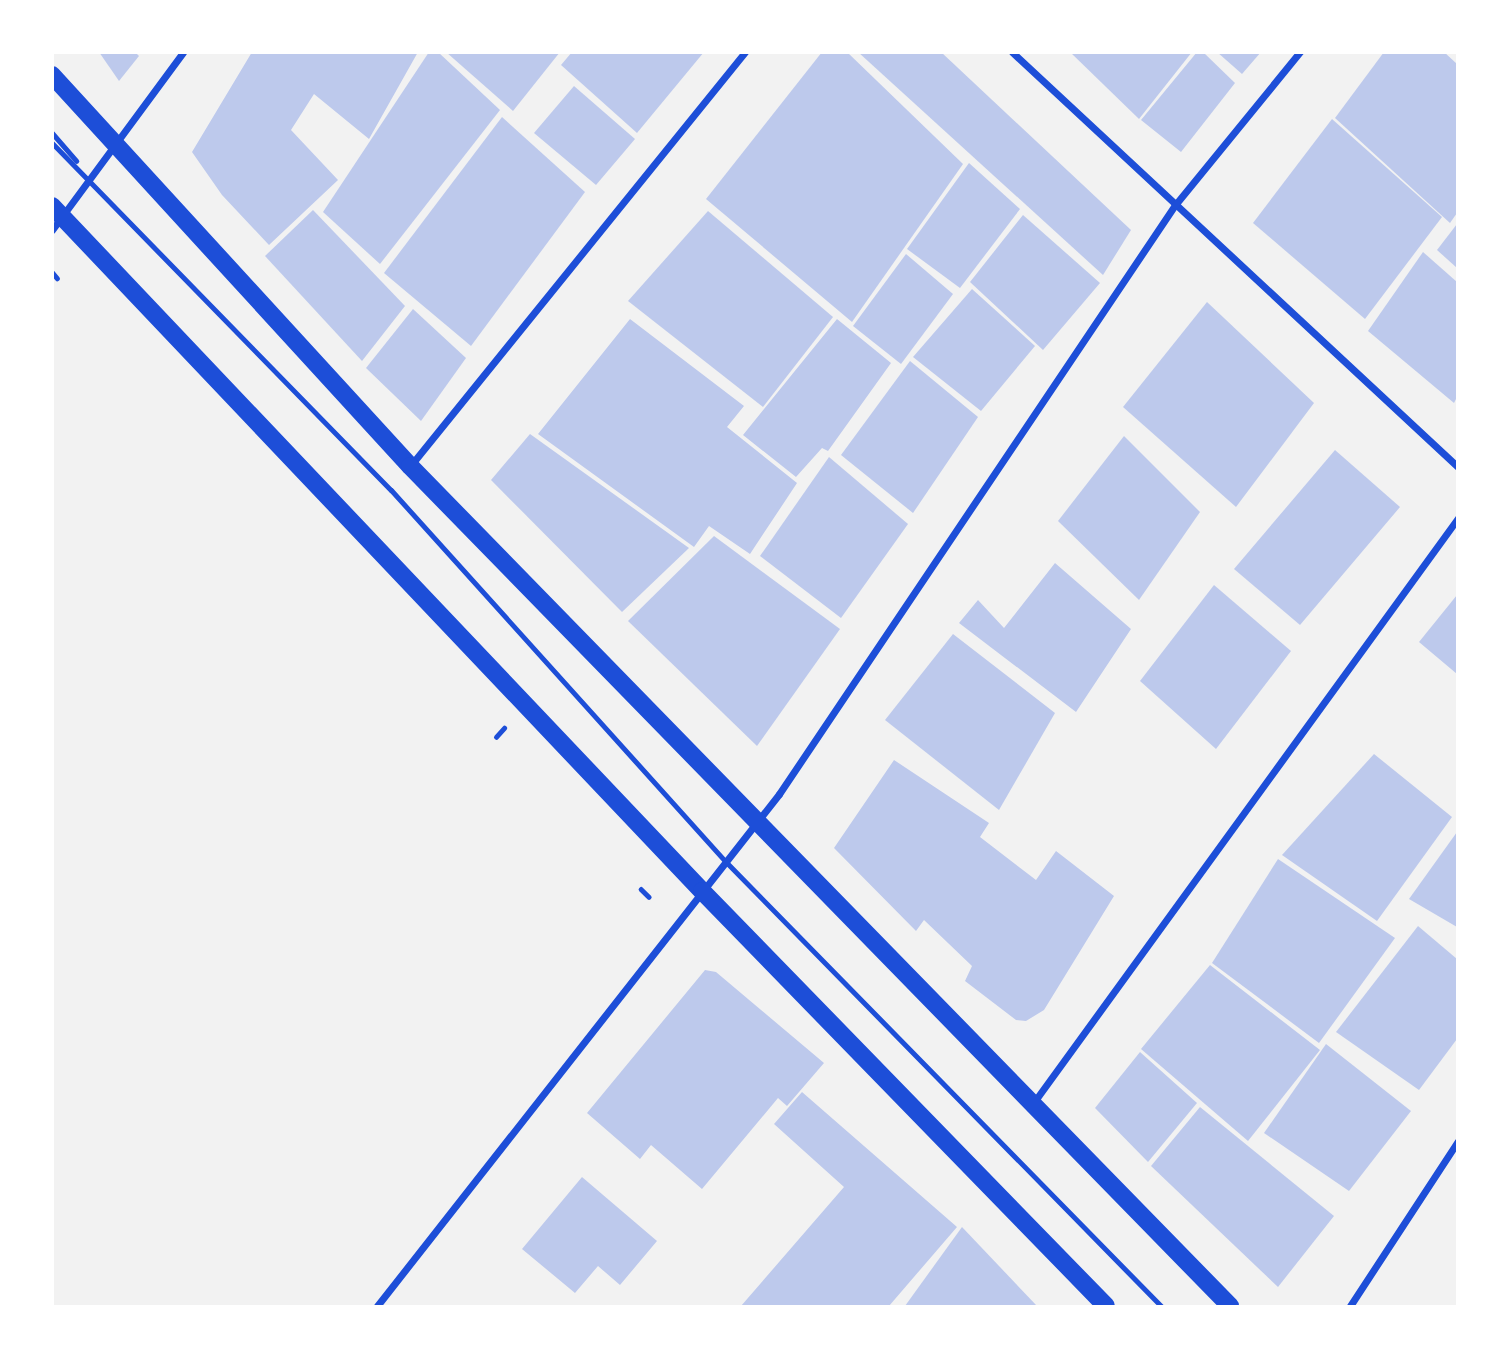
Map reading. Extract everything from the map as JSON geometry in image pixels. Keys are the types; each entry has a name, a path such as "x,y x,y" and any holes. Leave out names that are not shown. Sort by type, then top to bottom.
{"main road":[{"path":"52,75 410,466 1034,1102 1230,1307"},
{"path":"56,218 1106,1307"}],"street":[{"path":"56,218 183,52"},
{"path":"410,466 745,52"},
{"path":"1012,52 1458,467"},
{"path":"377,1307 759,820 1175,205 1300,52"},
{"path":"1034,1102 1458,518"},
{"path":"1350,1307 1458,1141"}],"lane":[{"path":"52,133 89,177"},
{"path":"52,143 89,177 391,490 726,862 1161,1307"}],"path":[{"path":"52,272 57,278"},
{"path":"641,889 649,897"}],"building":[{"path":"99,52 135,52 139,56 119,81"},
{"path":"252,52 418,52 369,139 314,94 291,130 338,180 269,245 222,195 192,152"},
{"path":"429,52 438,52 500,110 380,264 323,212"},
{"path":"446,52 560,52 513,111"},
{"path":"572,52 704,52 637,133 561,65"},
{"path":"822,52 847,52 963,164 852,322 706,199"},
{"path":"858,52 941,52 1131,230 1103,275"},
{"path":"1070,52 1192,52 1139,119"},
{"path":"1197,52 1203,52 1235,83 1181,152 1141,120"},
{"path":"1217,52 1261,52 1242,74"},
{"path":"1384,52 1444,52 1457,64 1457,213 1450,223 1335,118"},
{"path":"574,86 635,139 596,185 534,133"},
{"path":"502,117 585,192 471,346 384,273"},
{"path":"1332,119 1442,217 1365,319 1253,223"},
{"path":"969,163 1020,209 960,288 907,249"},
{"path":"313,210 405,306 362,361 265,256"},
{"path":"708,211 833,317 763,407 628,301"},
{"path":"1023,215 1100,283 1043,350 970,282"},
{"path":"1457,224 1457,268 1437,250"},
{"path":"1423,252 1457,282 1457,397 1454,403 1368,331"},
{"path":"906,254 953,294 901,364 853,326"},
{"path":"972,289 1035,346 981,411 913,357"},
{"path":"1207,302 1314,403 1236,507 1123,407"},
{"path":"413,309 466,358 421,421 366,368"},
{"path":"630,319 744,406 727,427 797,483 750,554 709,526 694,547 538,434"},
{"path":"837,319 891,363 828,451 822,448 796,477 743,435"},
{"path":"910,361 978,417 913,513 841,455"},
{"path":"530,434 689,548 622,612 491,480"},
{"path":"1124,436 1200,512 1139,600 1058,521"},
{"path":"1335,450 1400,507 1300,625 1234,569"},
{"path":"829,457 908,524 841,618 760,556"},
{"path":"714,536 840,629 757,746 628,621"},
{"path":"1055,563 1131,629 1076,712 959,623 978,600 1004,628"},
{"path":"1214,585 1291,651 1216,749 1140,681"},
{"path":"1457,595 1457,674 1419,642"},
{"path":"953,634 1055,713 999,810 885,720"},
{"path":"1374,754 1452,817 1377,921 1282,855"},
{"path":"894,760 989,823 980,837 1036,880 1056,851 1114,896 1044,1010 1026,1021 1016,1020 965,981 972,966 924,920 916,931 834,848"},
{"path":"1457,832 1457,927 1409,899"},
{"path":"1278,859 1395,938 1319,1043 1212,963"},
{"path":"1418,926 1457,959 1457,1039 1419,1090 1336,1032"},
{"path":"1210,965 1320,1050 1248,1141 1141,1049"},
{"path":"705,970 716,972 824,1063 787,1106 778,1098 702,1189 651,1145 640,1159 587,1113"},
{"path":"1326,1044 1411,1111 1349,1191 1264,1133"},
{"path":"1140,1052 1197,1103 1148,1162 1095,1108"},
{"path":"802,1092 957,1227 889,1306 741,1306 844,1187 774,1124"},
{"path":"1200,1107 1334,1216 1278,1287 1151,1166"},
{"path":"582,1177 657,1241 620,1285 598,1266 575,1293 522,1249"},
{"path":"962,1227 1037,1306 905,1306"}]}
